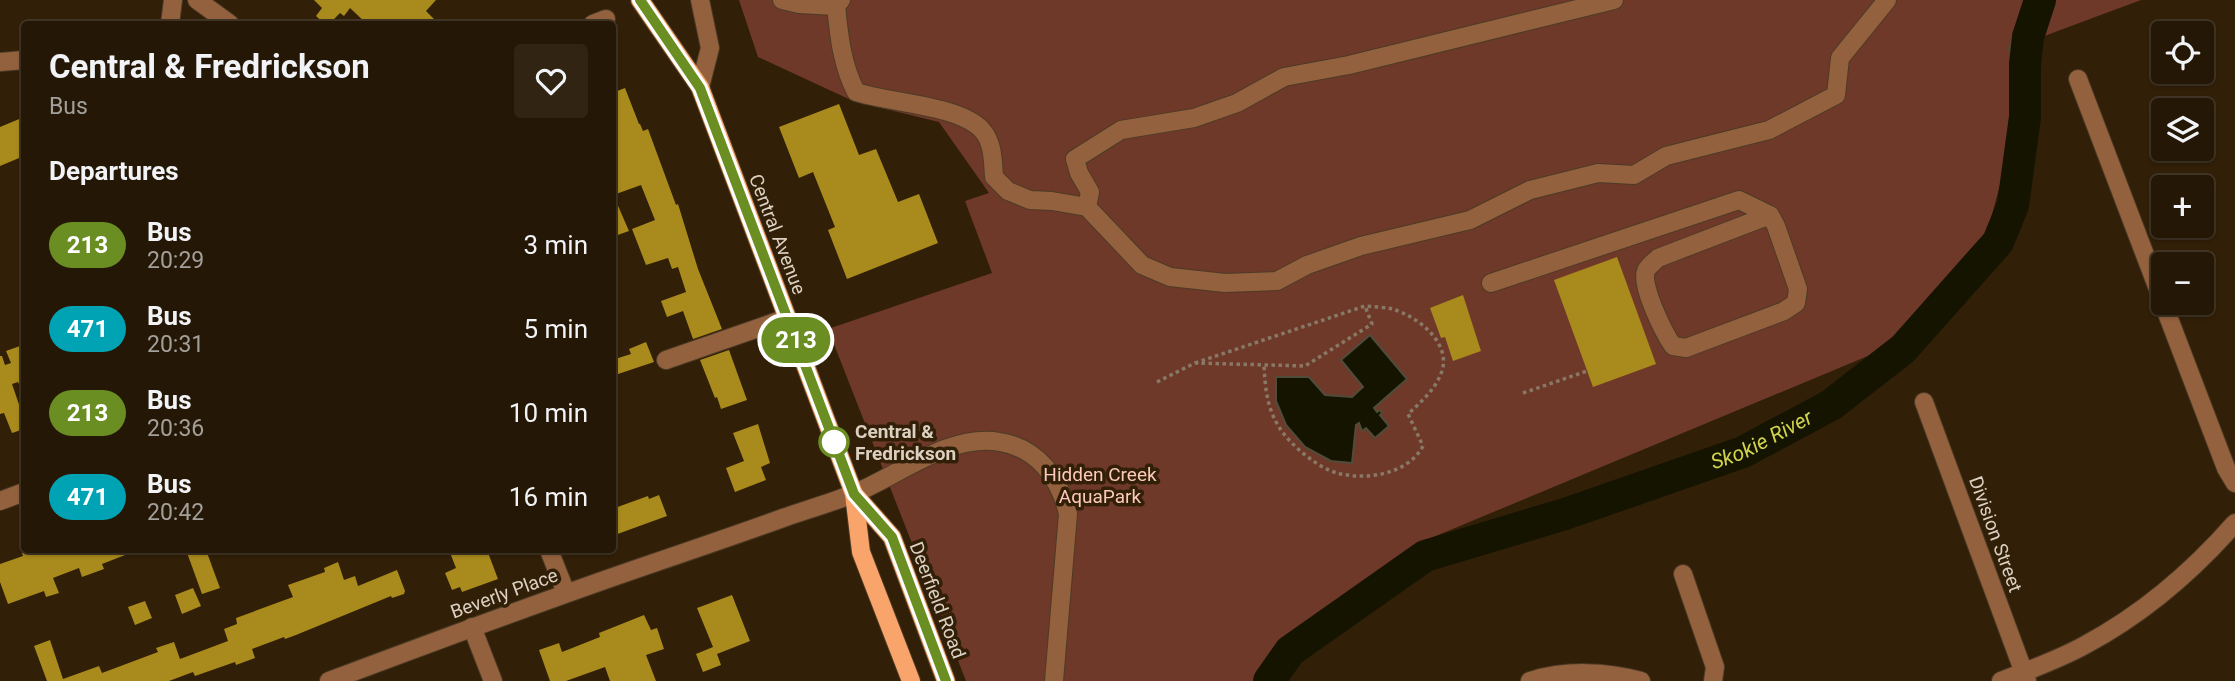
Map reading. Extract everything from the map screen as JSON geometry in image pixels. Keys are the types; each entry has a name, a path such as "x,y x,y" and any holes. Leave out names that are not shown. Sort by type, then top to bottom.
{"main road":[{"name":"Central Avenue","path":"640,0 700,88 854,494"},
{"path":"854,494 861,552 911,681"},
{"name":"Deerfield Road","path":"854,494 892,537 946,681"}],"street":[{"path":"170,21 173,0"},
{"path":"197,0 226,21"},
{"path":"700,88 710,48 701,0"},
{"path":"782,0 817,6 838,3 839,40 849,79 856,92 943,110 967,120 982,130 993,155 993,177 1008,191 1030,200 1087,207 1142,265 1170,277 1225,283 1277,281 1307,265 1361,246 1471,220 1530,190 1598,173 1634,175 1666,156 1769,130 1836,95 1840,58 1887,0"},
{"path":"1087,207 1090,192 1079,173 1075,159 1121,130 1194,118 1237,103 1284,76 1373,60 1614,0"},
{"path":"0,62 21,60"},
{"path":"2078,79 2151,271"},
{"path":"1491,283 1739,200 1770,215 1798,289 1796,303 1784,312 1686,348 1674,346 1666,335 1644,281 1646,268 1658,258 1770,215"},
{"path":"2168,315 2226,468 2235,483"},
{"path":"666,360 787,318"},
{"name":"Division Street","path":"1924,402 2025,676"},
{"name":"Beverly Place","path":"328,681 566,593 854,494 951,446 976,441 1000,441 1022,448 1044,465 1058,482 1068,514 1054,681"},
{"path":"0,501 21,493"},
{"path":"2001,681 2025,676 2087,645 2133,616 2207,556 2235,523"},
{"path":"550,553 566,593"},
{"path":"1683,574 1715,667 1713,681"},
{"path":"472,627 493,681"},
{"path":"1530,681 1583,673 1608,674 1641,681"}],"path":[{"path":"1195,363 1306,366 1372,324 1365,306"},
{"path":"1157,382 1195,363 1365,306 1393,309 1424,325 1435,338 1442,354 1443,368 1437,383 1408,414 1423,446 1417,456 1391,472 1364,475 1337,473 1292,444 1279,427 1268,404 1264,365"},
{"path":"1523,393 1587,371"}],"green space":[{"name":"Hidden Creek AquaPark","path":"739,0 2141,0 2039,38 1985,241 1887,348 1419,543 1283,641 1253,681 966,681 828,329 992,273 965,201 989,193 939,122 853,101 758,57"}],"shaded area":[{"path":"2026,0 2053,0 2039,38 2009,49"},
{"path":"1370,335 1407,379 1374,408 1377,412 1380,410 1380,415 1389,426 1375,438 1366,428 1362,431 1359,423 1356,425 1352,463 1331,461 1305,447 1286,425 1276,401 1276,377 1309,377 1325,395 1352,397 1363,387 1341,360"}],"building":[{"path":"314,0 436,0 426,11 436,21 364,21 350,8 344,16 340,13 332,21 322,21 316,16 322,8"},
{"path":"625,88 639,124 643,131 648,129 676,205 678,204 698,269 722,329 693,339 683,311 667,317 661,301 686,292 678,267 672,269 668,258 646,265 632,229 655,220 641,185 616,194 616,91"},
{"path":"839,104 859,155 876,149 898,202 919,194 938,243 847,279 828,230 835,227 813,172 799,178 779,127"},
{"path":"21,118 21,157 0,166 0,127"},
{"path":"616,201 629,231 616,236"},
{"path":"1617,257 1656,364 1593,387 1554,280"},
{"path":"1463,295 1481,351 1453,361 1445,337 1441,338 1430,308"},
{"path":"646,342 654,362 616,375 616,359 631,354 629,349"},
{"path":"20,346 21,349 21,389 18,382 12,384 21,410 21,430 12,433 4,413 0,414 0,356 5,365 11,363 6,351"},
{"path":"729,350 747,400 721,409 700,360"},
{"path":"758,424 770,463 761,467 766,480 735,492 726,468 744,461 733,433"},
{"path":"659,495 667,516 616,535 616,508 648,496 649,499"},
{"path":"22,553 130,553 102,564 104,569 82,577 79,568 53,578 59,593 46,597 44,591 8,604 0,582 0,564 23,556"},
{"path":"187,553 207,553 220,588 202,594"},
{"path":"450,553 488,553 498,579 462,592 460,587 452,590 445,573 456,568"},
{"path":"338,562 344,580 355,576 358,586 397,570 404,594 392,598 391,596 296,635 252,649 255,658 195,676 193,672 169,681 47,681 34,646 50,640 63,679 99,666 102,673 158,652 156,648 174,642 180,659 228,641 224,629 237,624 236,618 293,597 288,585 325,572 324,568"},
{"path":"193,588 201,606 182,614 175,595"},
{"path":"732,595 750,641 717,654 721,665 703,672 696,654 713,647 697,608"},
{"path":"145,601 152,618 135,625 128,607"},
{"path":"644,615 651,630 657,628 664,649 646,655 656,681 610,681 605,667 566,681 550,681 539,650 559,643 562,652 600,637 599,633"}],"waterway":[{"name":"Skokie River","path":"1269,681 1290,651 1425,556 1565,514 1743,452 1831,405 1903,349 1998,242 2013,205 2025,117 2028,37 2040,0"}],"bus line":[{"name":"213","path":"640,0 700,88 854,494 892,537 946,681"}],"place":[{"name":"Central & Fredrickson","path":"834,442"}]}
